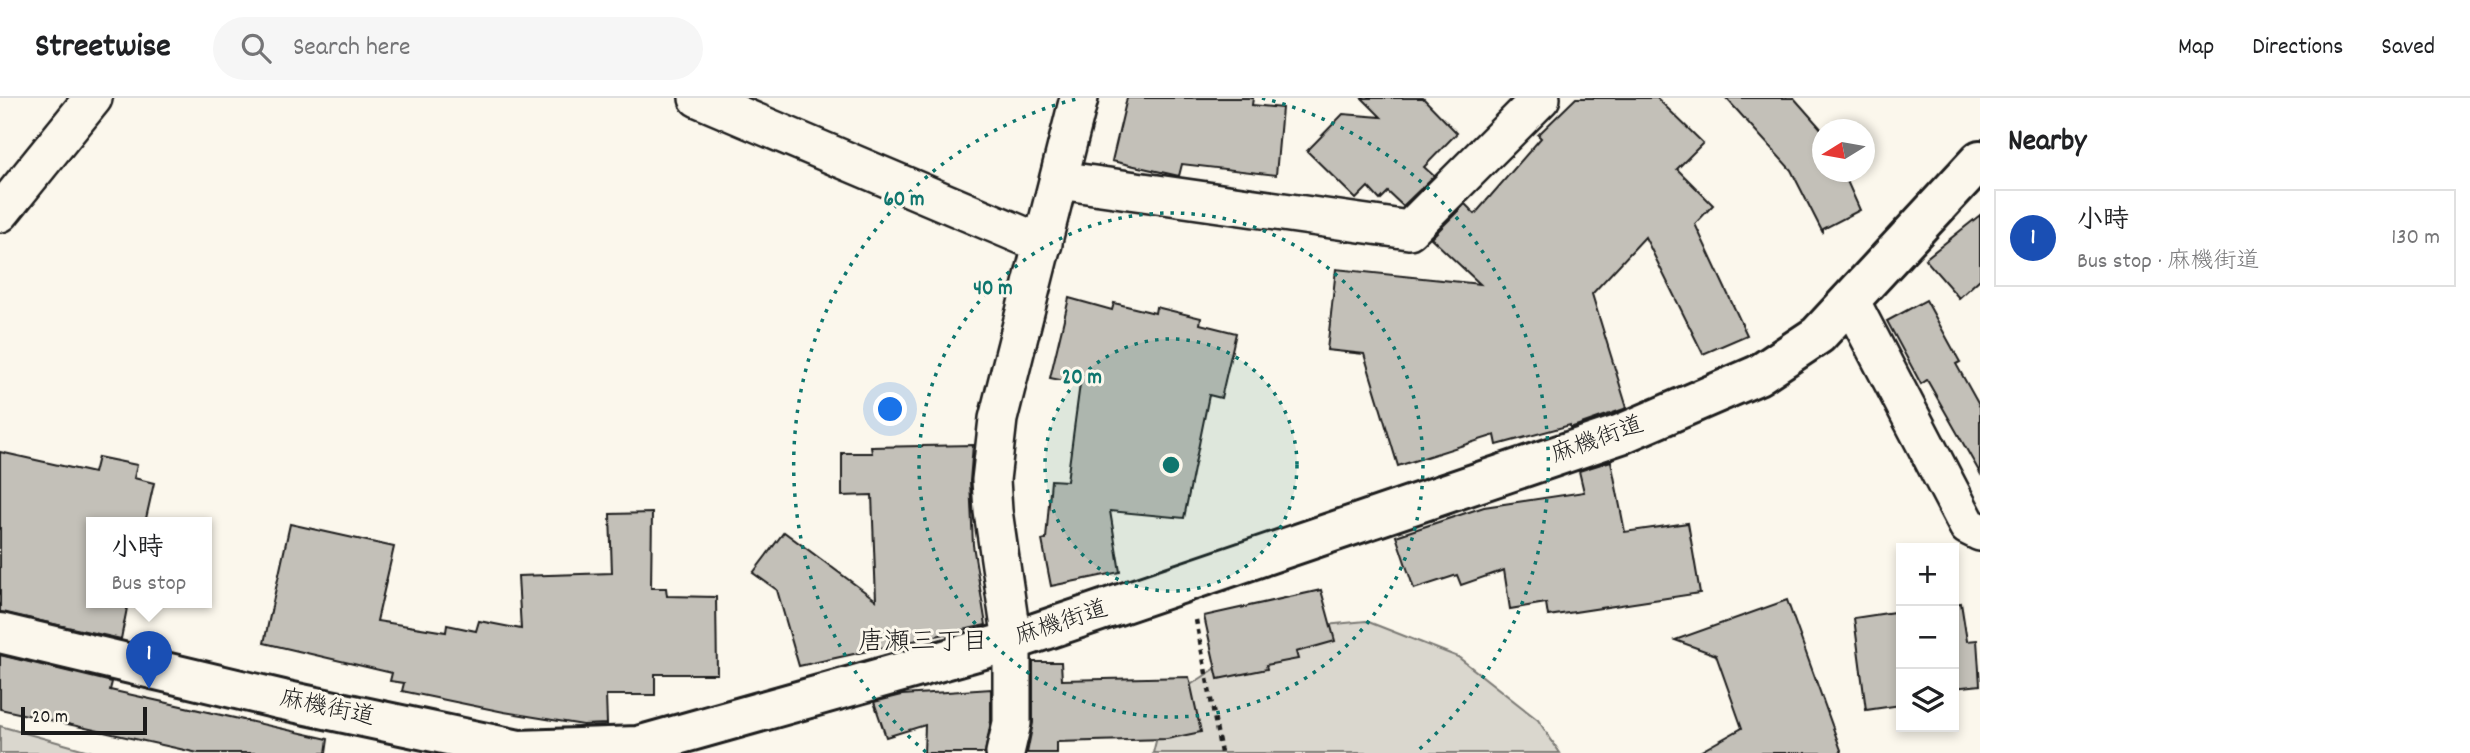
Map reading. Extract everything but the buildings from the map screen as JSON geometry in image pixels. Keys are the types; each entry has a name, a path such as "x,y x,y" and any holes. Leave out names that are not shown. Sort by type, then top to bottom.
{"street":[{"path":"0,213 93,98"},
{"path":"698,98 1043,244"},
{"path":"1005,753 1012,723 1012,641 991,480 998,419 1079,98"},
{"path":"1059,180 1409,230 1541,98"},
{"name":"麻機街道","path":"0,633 283,700 519,750 638,746 1012,641 1620,434 1758,375 1818,335 1980,160"},
{"path":"1850,300 1968,526 1980,532"}],"path":[{"path":"1189,581 1221,753"}],"shaded area":[{"path":"1366,621 1458,657 1538,720 1560,753 1153,753 1166,701 1274,630"},
{"path":"0,726 96,753 0,753"}],"place":[{"name":"小時","path":"149,689"}],"district":[{"name":"唐瀬三丁目","path":"923,643"}]}
